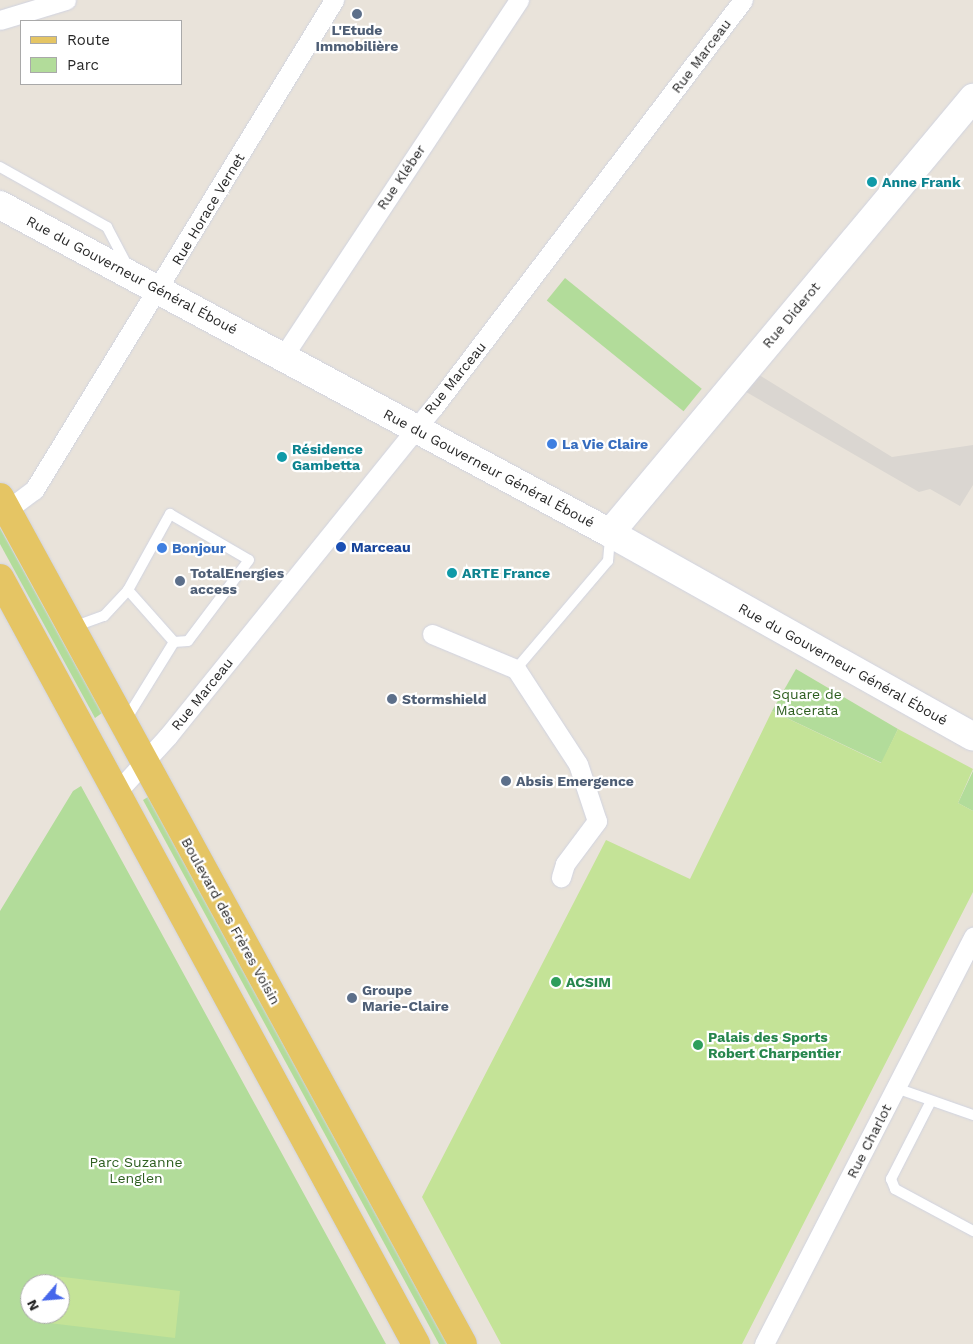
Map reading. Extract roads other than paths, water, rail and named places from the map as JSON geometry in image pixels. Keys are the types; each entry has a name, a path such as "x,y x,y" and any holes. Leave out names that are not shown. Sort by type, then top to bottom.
{"main road":[{"name":"Rue Diderot","path":"610,533 973,98"},
{"name":"Rue du Gouverneur Général Éboué","path":"0,205 159,291 284,355 610,533 973,737"},
{"name":"Boulevard des Frères Voisin","path":"3,503 144,764 463,1344"},
{"path":"0,578 416,1344"}],"street":[{"path":"0,20 66,0"},
{"name":"Rue Horace Vernet","path":"3,503 34,490 159,291 334,0"},
{"name":"Rue Kléber","path":"284,355 519,0"},
{"name":"Rue Marceau","path":"116,792 144,764 413,427 496,327 743,0"},
{"path":"432,634 516,669 578,764 597,821 561,877"},
{"name":"Rue Charlot","path":"764,1344 973,937"}],"lane":[{"path":"0,167 107,227 133,277"},
{"path":"70,628 104,616 128,590 170,514 248,560 188,641 174,642"},
{"path":"516,669 608,561 610,533"},
{"path":"128,590 174,642"},
{"path":"123,724 174,642"},
{"path":"896,1088 973,1115"},
{"path":"931,1101 890,1178 895,1188 973,1231"}],"place":[{"name":"L'Etude Immobilière","path":"357,14"},
{"name":"Anne Frank","path":"872,182"},
{"name":"La Vie Claire","path":"552,444"},
{"name":"Résidence Gambetta","path":"282,457"},
{"name":"Marceau","path":"341,547"},
{"name":"Bonjour","path":"162,548"},
{"name":"ARTE France","path":"452,573"},
{"name":"TotalEnergies access","path":"180,581"},
{"name":"Stormshield","path":"392,699"},
{"name":"Absis Emergence","path":"506,781"},
{"name":"ACSIM","path":"556,982"},
{"name":"Groupe Marie-Claire","path":"352,998"},
{"name":"Palais des Sports Robert Charpentier","path":"698,1045"}],"park label":[{"name":"Square de Macerata","path":"807,702"},
{"name":"Parc Suzanne Lenglen","path":"136,1170"}]}
